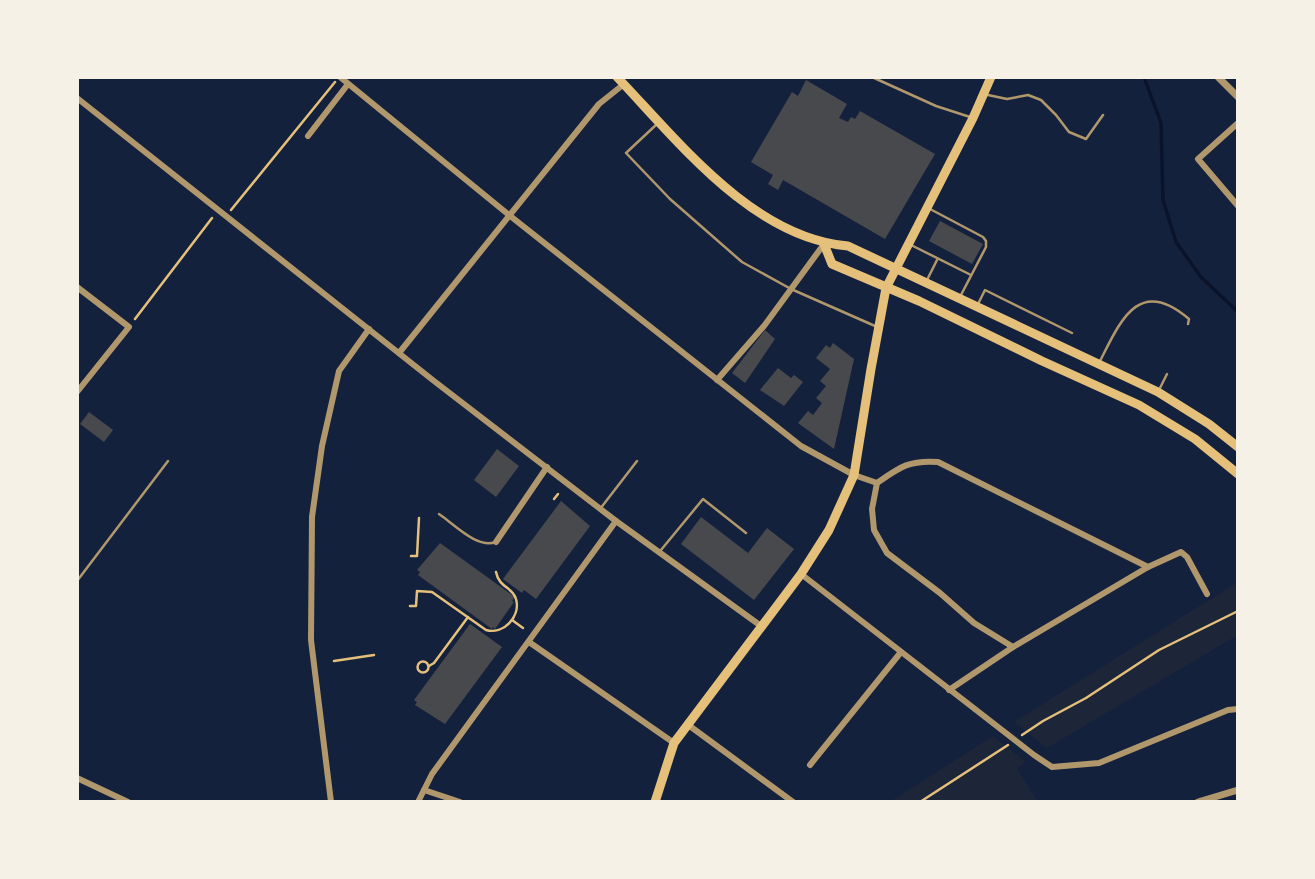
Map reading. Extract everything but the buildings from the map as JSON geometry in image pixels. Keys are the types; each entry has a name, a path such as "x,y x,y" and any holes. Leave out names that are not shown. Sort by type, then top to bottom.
{"main road":[{"path":"655,802 674,743 801,574 829,530 854,475 886,288 985,94 991,77"},
{"path":"621,81 710,174 760,214 824,244 848,246 1158,391 1209,424 1238,447"},
{"path":"824,244 832,264 919,301 1139,405 1195,439 1238,474"}],"street":[{"path":"339,77 801,446 854,475 877,483"},
{"path":"1218,77 1238,97"},
{"path":"399,353 599,104 621,81"},
{"path":"308,136 348,84"},
{"path":"77,98 615,521 761,626"},
{"path":"1238,122 1198,159 1238,206"},
{"path":"717,380 764,326 824,244"},
{"path":"77,287 129,327 77,393"},
{"path":"331,802 311,640 312,517 322,446 339,371 369,329"},
{"path":"1013,647 974,623 887,553 874,530 872,509 877,483 900,467 916,461 938,462 1148,567"},
{"path":"496,542 547,467"},
{"path":"418,802 432,774 615,521"},
{"path":"949,690 1013,647 1148,567 1181,552 1187,557 1207,594"},
{"path":"801,574 949,690 1052,766 1100,762 1228,710 1238,709"},
{"path":"529,642 674,743"},
{"path":"810,765 901,652"},
{"path":"687,724 793,802"},
{"path":"77,778 128,802"},
{"path":"424,790 460,802"},
{"path":"1198,802 1238,790"}],"lane":[{"path":"872,77 936,106 973,118"},
{"path":"985,94 1007,99 1028,94 1041,100 1069,132 1086,139 1103,115"},
{"path":"659,121 625,153 670,199 742,262 791,289 879,328"},
{"path":"926,207 986,241 986,247 959,298"},
{"path":"908,244 971,275"},
{"path":"926,283 937,259"},
{"path":"976,307 985,290 1072,333"},
{"path":"1099,363 1130,310 1141,302 1158,302 1179,311 1189,319 1188,324"},
{"path":"1158,391 1167,374"},
{"path":"77,581 168,461"},
{"path":"600,509 637,461"},
{"path":"659,553 703,499 746,533"},
{"path":"439,514 477,540 490,544 496,542"}],"path":[{"path":"227,215 339,77"},
{"path":"129,327 219,209"},
{"path":"554,499 558,494"},
{"path":"411,556 417,556 419,519"},
{"path":"410,606 416,606 416,591 429,591 491,631 503,628 516,612 516,597 499,583 496,572"},
{"path":"920,802 1159,650 1238,611"},
{"path":"429,666 421,662 417,670 426,672 468,617"},
{"path":"512,620 523,628"},
{"path":"334,661 374,655"}],"shaded area":[{"path":"1238,582 1238,635 1047,748 1014,722"},
{"path":"993,736 1026,762 1017,769 1038,802 890,802"}],"waterway":[{"path":"1144,77 1161,123 1163,200 1176,242 1201,277 1238,312"}]}
